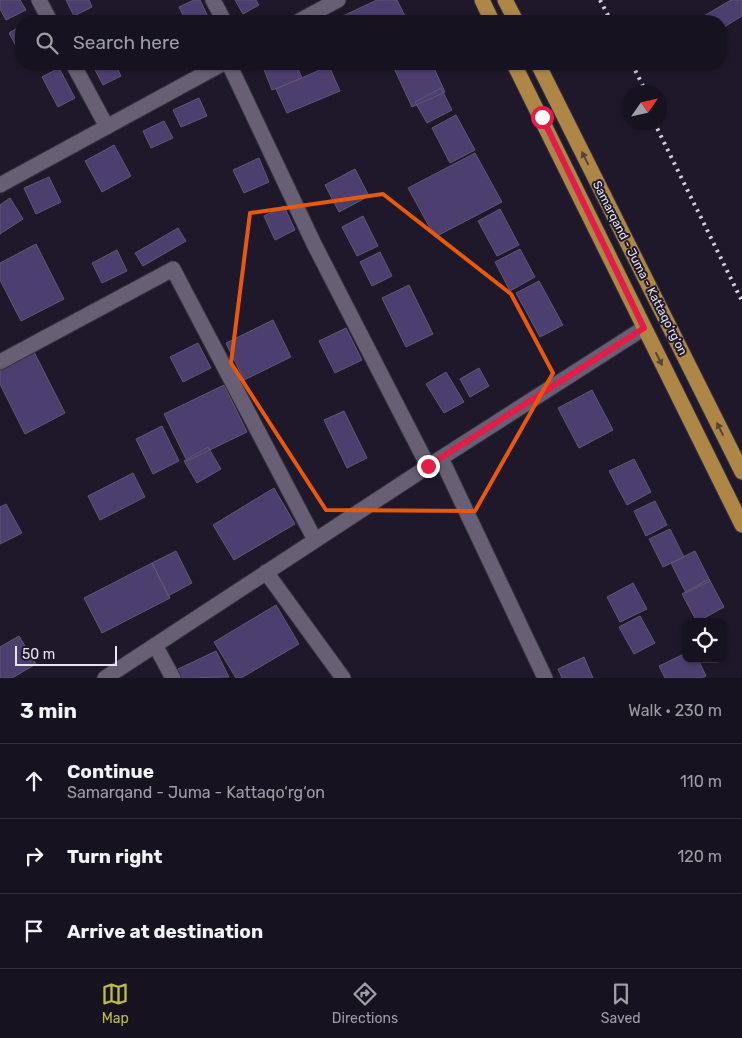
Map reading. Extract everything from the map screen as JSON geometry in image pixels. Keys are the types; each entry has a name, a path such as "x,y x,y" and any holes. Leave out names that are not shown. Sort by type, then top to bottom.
{"main road":[{"path":"482,0 489,15"},
{"path":"505,0 513,15"},
{"name":"Samarqand - Juma - Kattaqo‘rg‘on","path":"517,70 742,525"},
{"name":"Samarqand - Juma - Kattaqo‘rg‘on","path":"541,70 742,472"},
{"path":"542,117 560,108"}],"street":[{"path":"38,0 47,15"},
{"path":"213,0 221,15"},
{"path":"310,15 338,0"},
{"path":"76,70 106,127"},
{"path":"0,185 211,70"},
{"path":"232,70 314,244 428,466"},
{"path":"0,362 173,269 315,540"},
{"path":"105,678 428,466 644,328"},
{"path":"441,458 545,678"},
{"path":"266,572 342,678"},
{"path":"155,645 173,678"}],"highlighted area":[{"path":"383,194 511,294 553,373 475,511 326,510 231,363 250,213"}],"building":[{"path":"0,0 20,0 26,10 6,20 0,9"},
{"path":"66,0 89,0 92,7 74,15"},
{"path":"194,0 200,0 207,15 183,15 179,7"},
{"path":"235,0 256,0 259,5 243,14"},
{"path":"377,0 397,0 404,15 345,15"},
{"path":"731,0 742,0 742,16 727,25 727,15 705,15"},
{"path":"15,30 15,44 9,33"},
{"path":"55,70 60,70 75,98 58,107 42,77"},
{"path":"95,70 118,70 121,76 103,85"},
{"path":"264,70 299,70 302,78 272,90"},
{"path":"320,70 331,70 340,91 287,113 276,89"},
{"path":"395,70 435,70 445,92 412,107"},
{"path":"441,88 452,110 427,123 415,102"},
{"path":"199,98 207,116 181,127 173,110"},
{"path":"456,115 475,150 450,163 432,128"},
{"path":"164,121 173,138 151,148 143,131"},
{"path":"114,145 131,176 102,192 85,161"},
{"path":"475,153 502,202 435,237 408,188"},
{"path":"259,158 269,182 244,193 233,170"},
{"path":"355,169 369,196 339,212 325,185"},
{"path":"49,177 61,202 36,214 24,188"},
{"path":"10,198 23,219 0,234 0,205"},
{"path":"284,206 295,230 275,240 264,216"},
{"path":"500,209 519,245 497,256 478,221"},
{"path":"363,216 378,246 357,256 342,227"},
{"path":"178,228 186,241 143,266 135,253"},
{"path":"36,244 64,299 21,321 0,280 0,263"},
{"path":"520,249 535,277 510,291 495,262"},
{"path":"117,250 127,271 102,283 92,263"},
{"path":"380,252 392,276 372,286 360,262"},
{"path":"539,281 563,325 540,337 516,293"},
{"path":"409,285 433,334 406,347 382,298"},
{"path":"273,320 291,357 244,380 226,343"},
{"path":"346,328 362,360 335,373 319,341"},
{"path":"29,342 65,413 25,434 0,384 0,357"},
{"path":"198,343 211,368 183,382 170,357"},
{"path":"479,368 489,386 470,397 460,379"},
{"path":"446,372 464,402 444,413 426,384"},
{"path":"224,385 247,432 187,461 164,414"},
{"path":"592,390 613,430 579,448 558,408"},
{"path":"344,411 367,458 347,468 324,420"},
{"path":"162,426 179,461 153,474 136,439"},
{"path":"208,447 221,469 197,483 184,461"},
{"path":"634,459 651,492 627,505 609,471"},
{"path":"133,473 145,497 100,520 88,496"},
{"path":"274,488 295,524 234,560 213,525"},
{"path":"655,501 667,525 646,536 634,511"},
{"path":"6,504 22,533 0,544 0,507"},
{"path":"670,529 684,557 663,567 649,539"},
{"path":"176,551 192,583 168,596 152,563"},
{"path":"695,551 710,581 686,593 671,563"},
{"path":"152,563 170,598 102,633 84,598"},
{"path":"709,579 724,607 704,618 695,618 682,594"},
{"path":"633,583 647,609 620,622 607,597"},
{"path":"276,605 299,644 241,678 236,678 214,642"},
{"path":"640,616 655,643 634,654 619,627"},
{"path":"19,636 36,664 12,678 0,678 0,647"},
{"path":"216,651 229,677 180,678 176,670"},
{"path":"682,655 682,663 700,663 706,676 701,678 665,678 659,666"},
{"path":"584,657 593,678 562,678 558,669"}],"railway":[{"path":"600,0 608,15"},
{"path":"635,70 642,85"},
{"path":"658,130 742,301"}],"route":[{"path":"428,466 644,328 542,117"}]}
